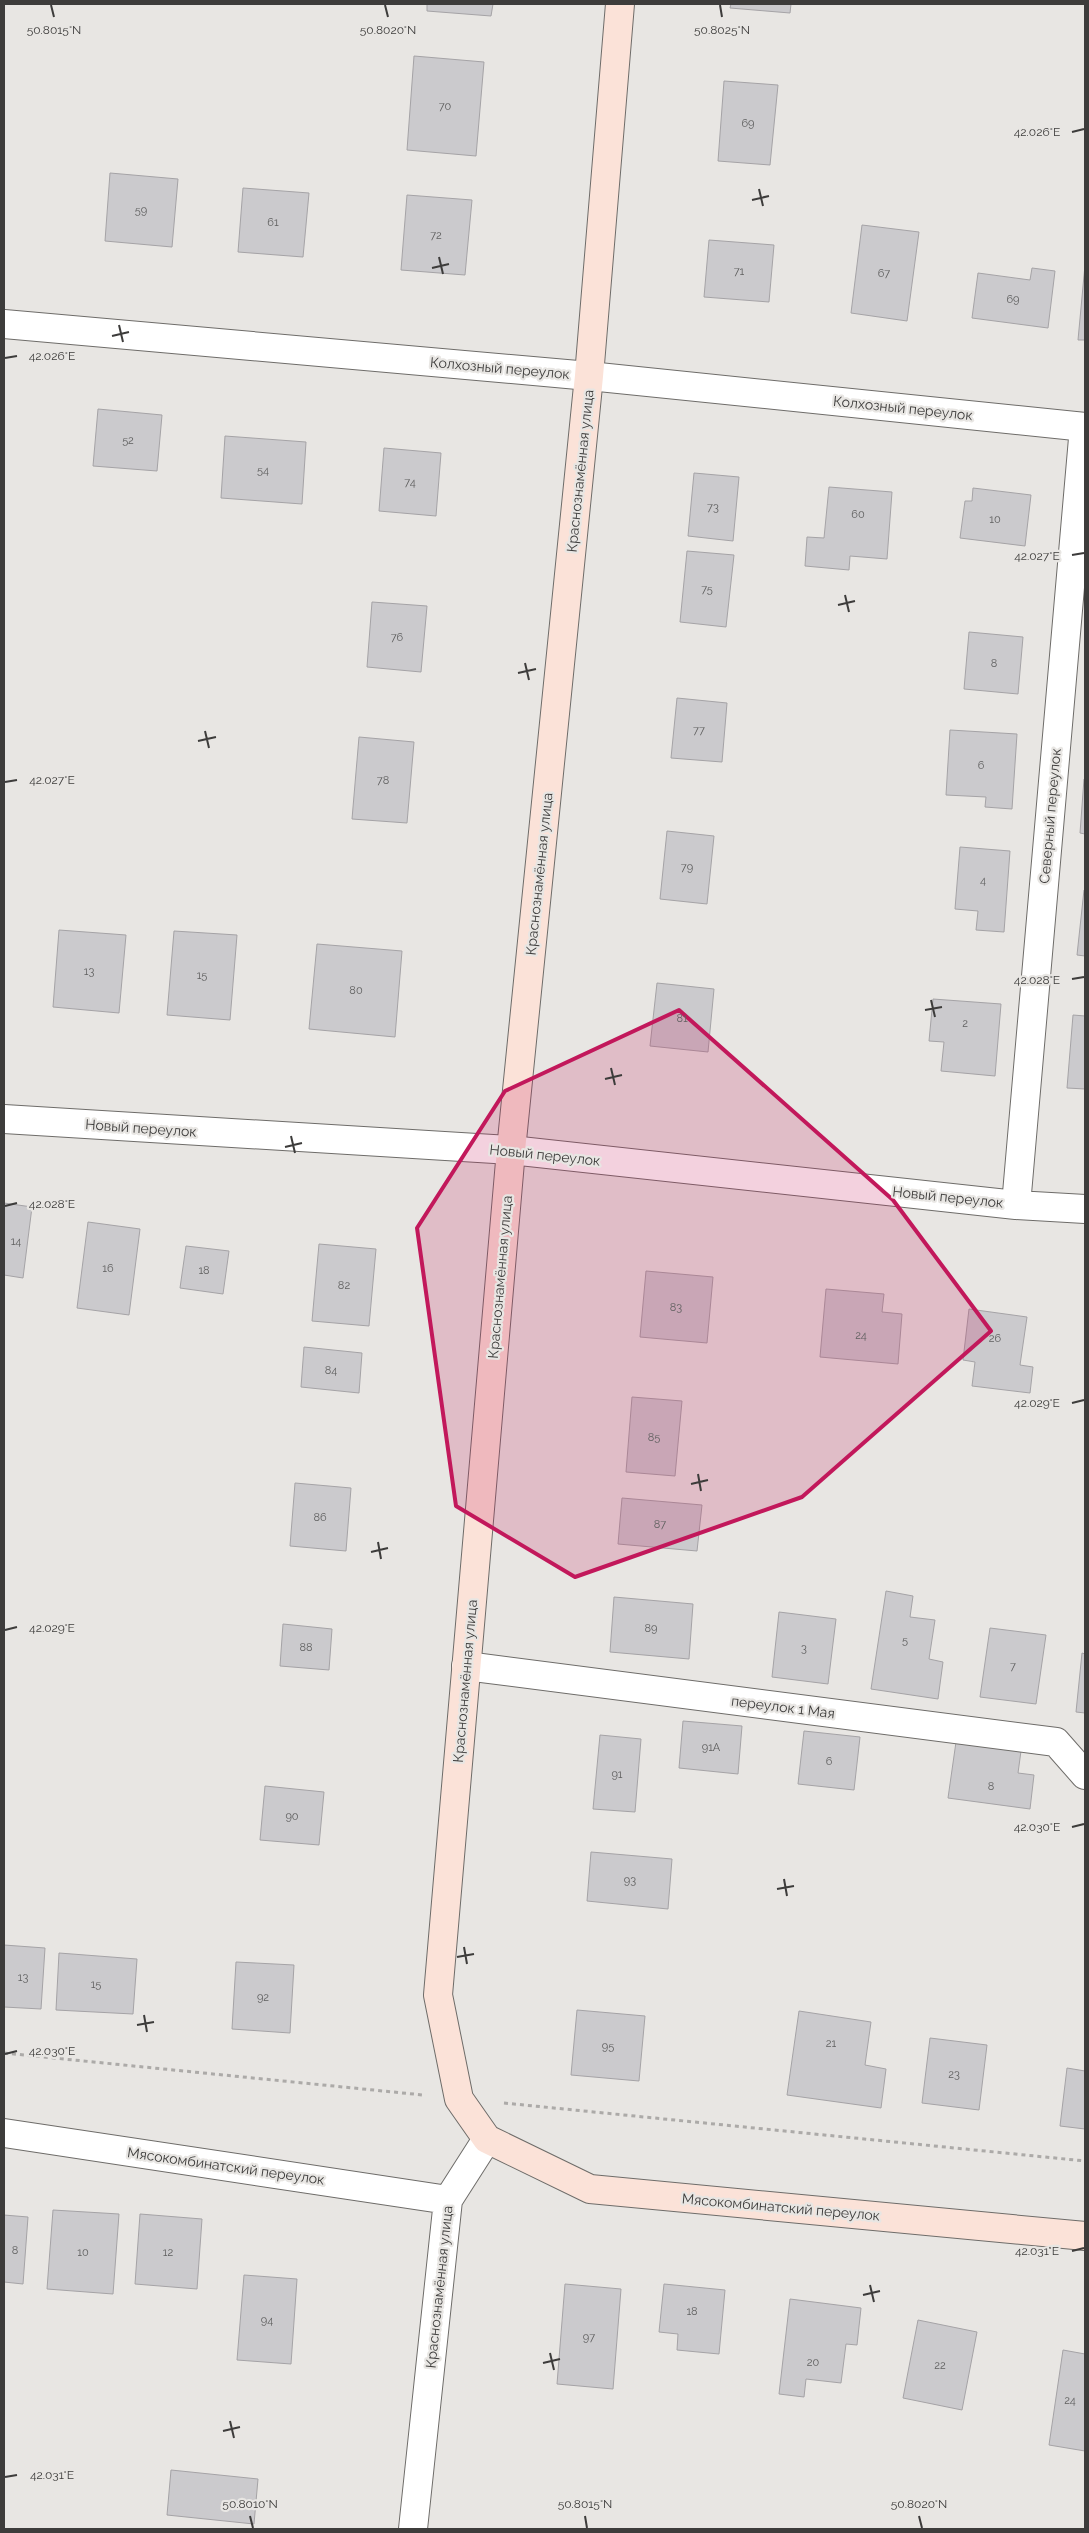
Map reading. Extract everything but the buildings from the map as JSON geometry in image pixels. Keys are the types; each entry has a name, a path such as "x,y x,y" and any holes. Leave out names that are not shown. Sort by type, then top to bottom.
{"main road":[{"name":"Краснознамённая улица","path":"487,2139 458,2099 438,1995 511,1150 589,376 620,4"},
{"name":"Мясокомбинатский переулок","path":"487,2139 590,2189 1085,2236"}],"street":[{"name":"Колхозный переулок","path":"4,324 589,376 1085,427"},
{"name":"Северный переулок","path":"1016,1205 1085,427"},
{"name":"Новый переулок","path":"4,1119 511,1150 1016,1205 1085,1209"},
{"name":"переулок 1 Мая","path":"466,1666 1056,1742 1085,1775"},
{"name":"Мясокомбинатский переулок","path":"4,2133 448,2200"},
{"name":"Краснознамённая улица","path":"413,2529 448,2200 487,2139"}],"path":[{"path":"4,2052 1085,2161"}],"highlighted area":[{"path":"679,1010 893,1200 991,1331 802,1497 575,1577 456,1506 417,1228 505,1091"}]}
